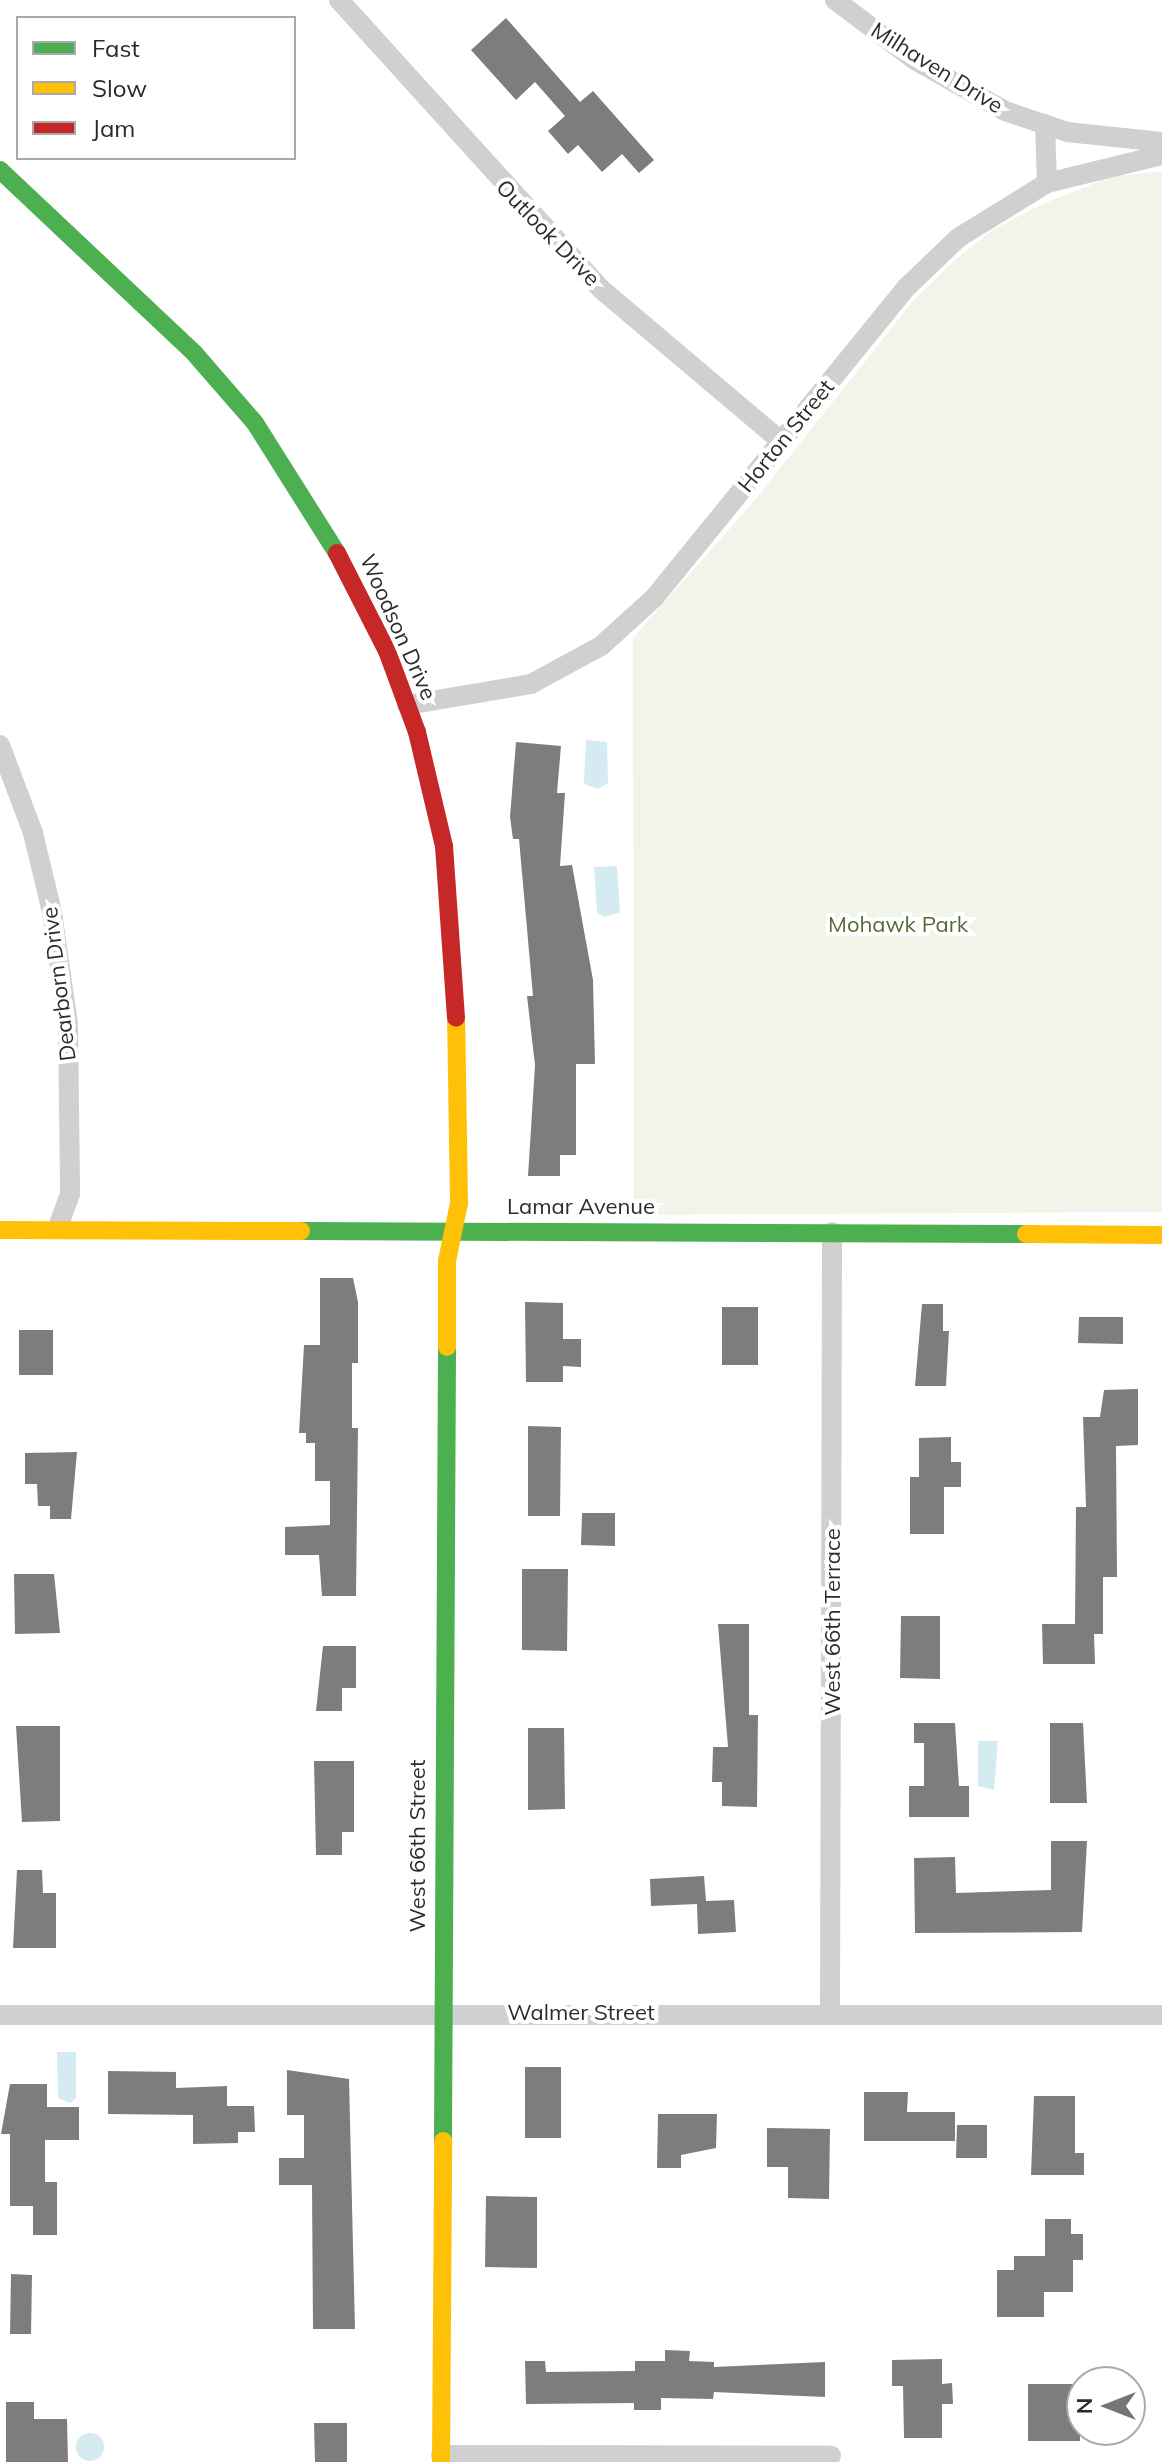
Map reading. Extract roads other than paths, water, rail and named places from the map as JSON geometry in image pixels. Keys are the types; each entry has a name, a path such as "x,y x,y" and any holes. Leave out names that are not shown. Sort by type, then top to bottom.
{"street":[{"name":"Outlook Drive","path":"339,0 601,289 781,441"},
{"name":"Milhaven Drive","path":"835,0 973,95 1045,124 1162,142"},
{"path":"1045,124 1047,183"},
{"name":"Horton Street","path":"407,705 531,684 601,646 654,598 908,286 958,238 1047,183 1162,155"},
{"name":"Woodson Drive","path":"0,170 195,354 255,423 355,581 407,705 441,833 455,935 459,1203 453,1231"},
{"name":"Dearborn Drive","path":"0,745 33,833 52,912 68,1024 70,1194 57,1229"},
{"name":"Lamar Avenue","path":"0,1230 1162,1235"},
{"name":"West 66th Street","path":"441,2458 447,1261 453,1231"},
{"name":"West 66th Terrace","path":"830,2013 832,1232"},
{"name":"Walmer Street","path":"0,2015 1162,2015"},
{"path":"441,2458 831,2456"}],"water":[{"path":"586,740 607,742 608,783 598,789 584,784"},
{"path":"617,866 620,912 605,917 597,913 594,867"},
{"path":"978,1741 998,1741 994,1790 978,1786"},
{"path":"57,2052 76,2052 76,2098 70,2103 58,2098"},
{"path":"90,2433 100,2437 104,2447 100,2457 90,2461 80,2457 76,2447 80,2437"}],"park label":[{"name":"Mohawk Park","path":"898,925"}]}
